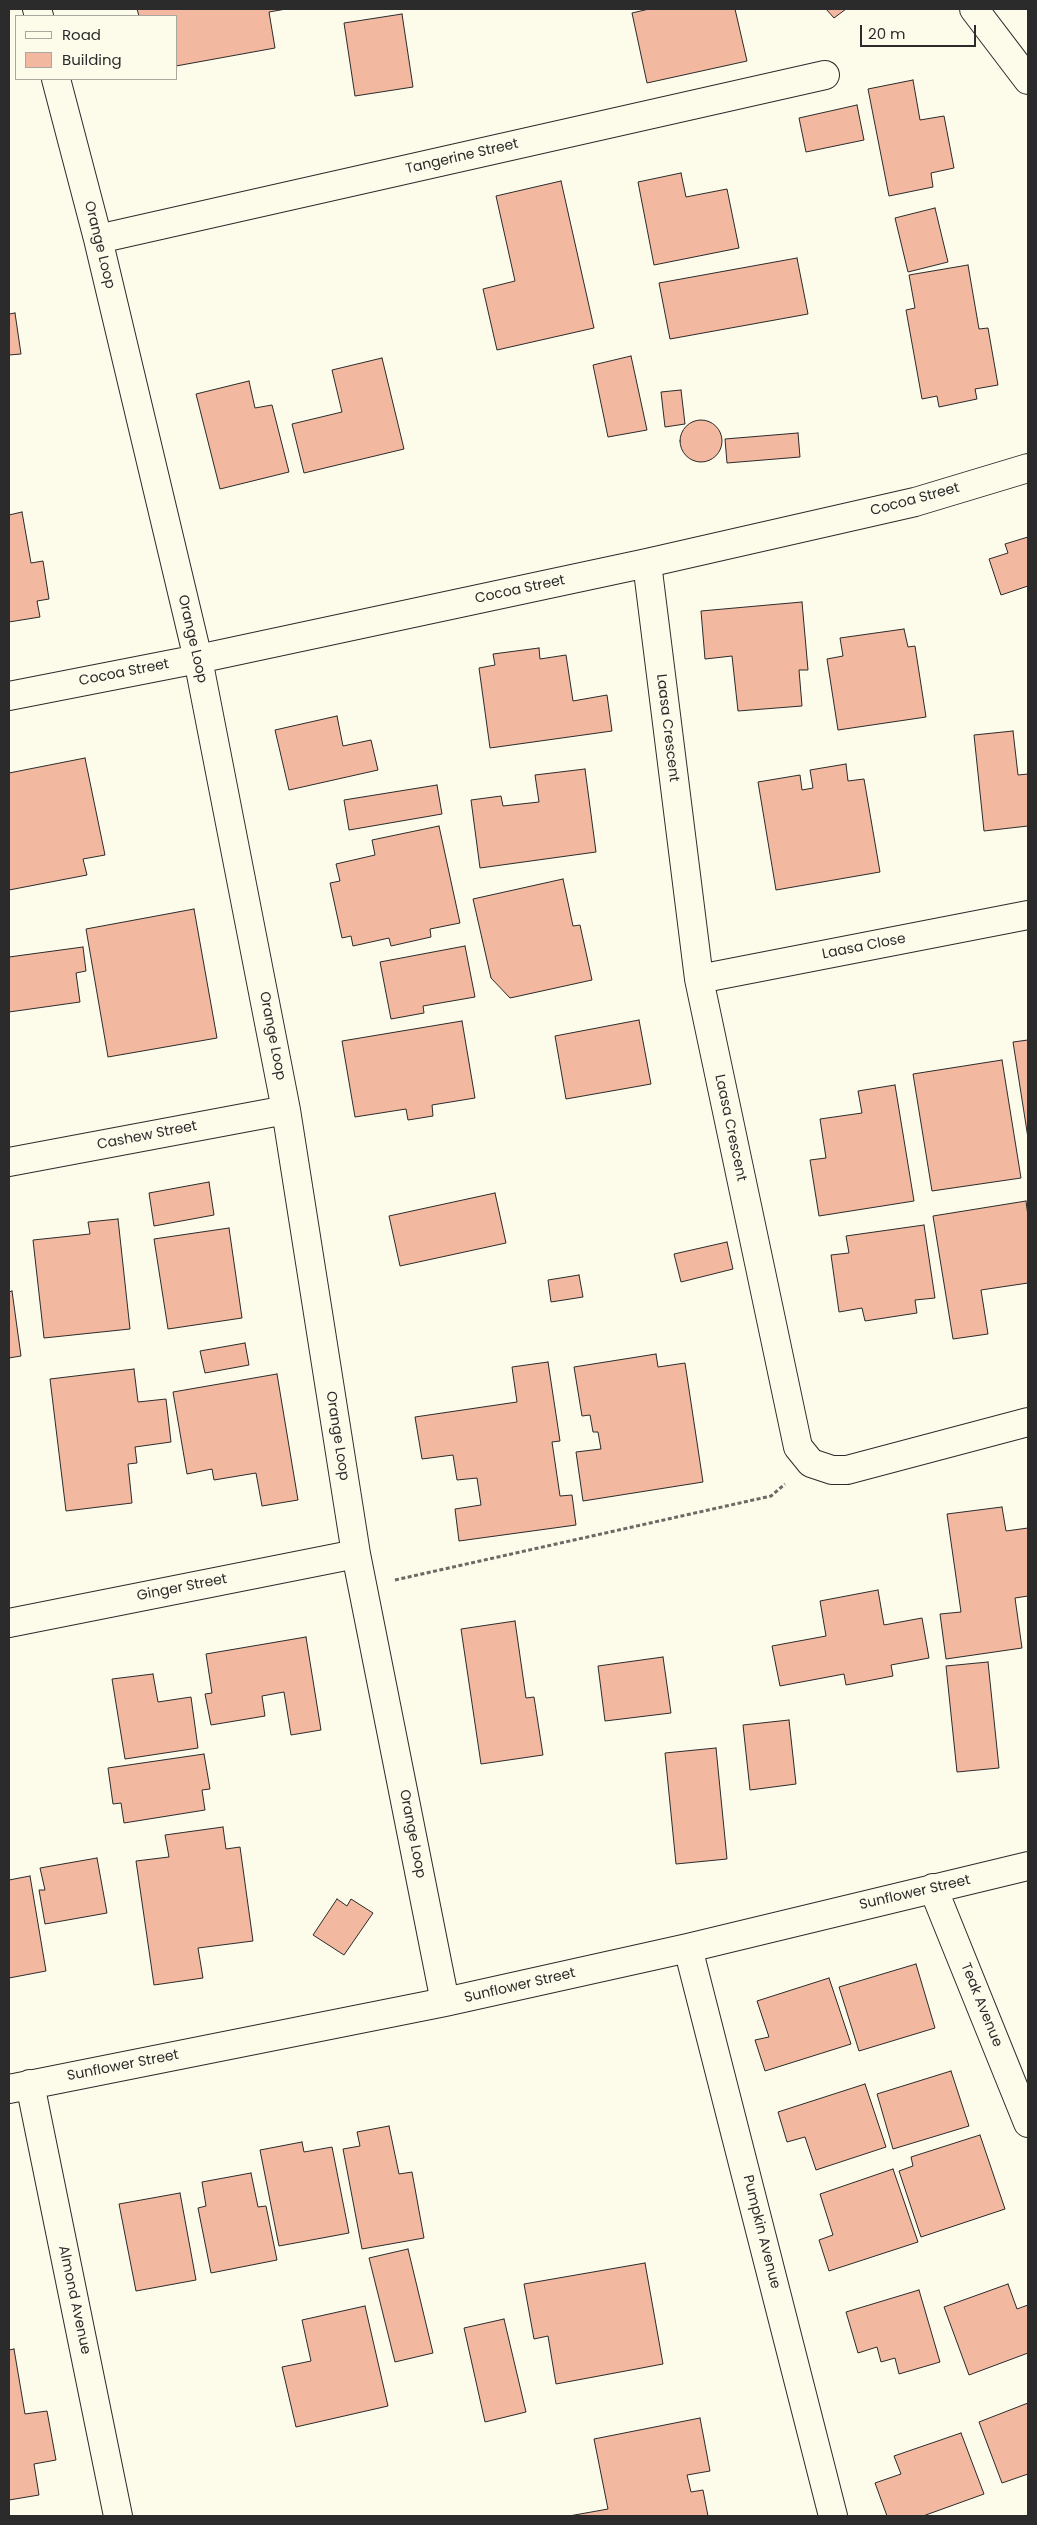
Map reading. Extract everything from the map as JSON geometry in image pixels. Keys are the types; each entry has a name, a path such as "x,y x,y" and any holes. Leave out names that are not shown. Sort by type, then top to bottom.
{"street":[{"path":"974,9 1028,80"},
{"name":"Tangerine Street","path":"98,239 825,75"},
{"name":"Orange Loop","path":"56,80 98,239 198,659 286,1110 356,1554 445,2002"},
{"name":"Cocoa Street","path":"9,696 198,659 647,562 915,502 1028,468"},
{"name":"Laasa Crescent","path":"647,562 699,979 794,1430 798,1447 811,1463"},
{"name":"Laasa Close","path":"699,979 1028,915"},
{"name":"Cashew Street","path":"9,1162 286,1110"},
{"path":"811,1463 832,1470 847,1470 1028,1422"},
{"name":"Ginger Street","path":"9,1623 356,1554"},
{"name":"Sunflower Street","path":"20,2087 445,2002 688,1948 1028,1866"},
{"name":"Teak Avenue","path":"933,1888 1028,2123"},
{"name":"Pumpkin Avenue","path":"688,1948 833,2516"},
{"name":"Almond Avenue","path":"20,2087 118,2516"}],"path":[{"path":"363,1587 771,1496 811,1463"}],"building":[{"path":"137,9 286,9 269,12 275,48 178,66 178,15 139,15"},
{"path":"649,9 735,9 747,61 647,83 632,13"},
{"path":"826,9 846,9 834,18"},
{"path":"402,14 413,87 355,96 344,23"},
{"path":"913,80 920,120 944,116 954,168 931,173 933,187 889,196 868,89"},
{"path":"857,105 864,140 806,152 799,118"},
{"path":"681,173 686,197 727,189 739,248 654,265 638,182"},
{"path":"561,181 594,328 497,350 483,289 515,281 496,196"},
{"path":"935,208 948,262 908,272 895,218"},
{"path":"797,258 808,314 670,339 659,283"},
{"path":"968,265 979,329 988,328 998,385 975,389 977,399 939,407 937,396 922,399 906,310 915,308 909,275"},
{"path":"15,313 21,354 9,355 9,314"},
{"path":"631,356 647,430 608,437 593,365"},
{"path":"382,358 404,449 304,473 292,424 342,412 332,370"},
{"path":"249,381 255,408 272,405 289,472 220,489 196,394"},
{"path":"681,390 685,424 665,427 661,392"},
{"path":"697,420 705,420 716,426 722,441 716,456 705,462 697,462 686,456 680,445 680,437 686,426"},
{"path":"798,433 800,457 727,463 725,439"},
{"path":"22,512 31,563 43,561 49,599 37,601 40,617 9,622 9,515"},
{"path":"1028,537 1028,586 1001,595 989,559 1008,553 1005,544"},
{"path":"802,602 808,670 799,670 802,706 738,711 732,656 705,659 701,611"},
{"path":"904,629 908,647 915,646 926,717 838,730 827,659 843,656 840,638"},
{"path":"539,648 540,659 566,655 573,701 607,695 612,731 490,748 479,668 495,665 493,654"},
{"path":"337,716 343,746 371,740 378,770 289,790 275,730"},
{"path":"1013,731 1018,775 1028,774 1028,826 984,831 974,735"},
{"path":"85,758 105,855 83,859 87,875 9,890 9,773"},
{"path":"846,764 848,781 864,779 880,872 776,890 758,782 800,775 802,790 813,788 810,770"},
{"path":"585,769 596,852 480,868 471,800 501,796 503,806 539,802 535,775"},
{"path":"437,785 442,814 349,830 344,800"},
{"path":"439,826 460,923 430,929 431,937 391,946 389,938 353,946 351,936 342,938 330,883 340,881 336,864 375,855 372,840"},
{"path":"563,879 573,926 580,925 592,980 510,998 491,978 473,899"},
{"path":"194,909 217,1038 108,1057 86,929"},
{"path":"465,946 475,997 423,1006 424,1013 391,1019 380,962"},
{"path":"83,947 86,971 76,973 80,1002 9,1012 9,957"},
{"path":"639,1020 651,1084 566,1099 555,1036"},
{"path":"462,1021 475,1098 432,1105 433,1116 408,1120 406,1109 355,1117 342,1041"},
{"path":"1028,1040 1028,1138 1013,1042"},
{"path":"1002,1060 1021,1178 932,1191 913,1074"},
{"path":"895,1085 914,1201 819,1216 810,1160 826,1158 820,1119 862,1113 858,1091"},
{"path":"209,1182 214,1215 154,1226 149,1193"},
{"path":"495,1193 506,1243 400,1266 389,1216"},
{"path":"1026,1201 1028,1216 1028,1283 981,1290 988,1334 953,1339 933,1216"},
{"path":"118,1219 130,1329 44,1338 33,1240 90,1234 88,1222"},
{"path":"924,1225 935,1298 915,1300 917,1313 865,1321 862,1308 839,1312 831,1255 849,1253 846,1236"},
{"path":"229,1228 242,1318 168,1329 154,1239"},
{"path":"727,1242 733,1269 681,1282 674,1254"},
{"path":"579,1275 583,1297 551,1302 548,1280"},
{"path":"12,1291 21,1356 9,1358 9,1292"},
{"path":"245,1343 249,1365 205,1373 200,1351"},
{"path":"656,1354 658,1367 685,1363 703,1482 583,1501 576,1452 601,1449 598,1432 593,1432 590,1415 582,1416 574,1367"},
{"path":"548,1362 560,1441 552,1442 560,1496 572,1495 576,1525 459,1541 455,1509 481,1505 477,1478 457,1480 453,1455 422,1459 415,1417 517,1402 512,1367"},
{"path":"134,1369 138,1402 166,1399 171,1442 135,1447 137,1463 128,1464 132,1503 66,1511 50,1379"},
{"path":"277,1374 298,1500 262,1506 256,1473 214,1480 212,1469 187,1474 173,1392"},
{"path":"1002,1507 1006,1531 1028,1528 1028,1596 1015,1598 1022,1648 946,1659 940,1614 961,1612 947,1514"},
{"path":"878,1590 884,1625 922,1618 929,1658 891,1665 893,1676 846,1685 844,1674 780,1686 772,1646 826,1636 820,1601"},
{"path":"515,1621 526,1698 534,1697 543,1755 481,1764 461,1629"},
{"path":"306,1637 321,1730 291,1735 284,1692 262,1696 265,1716 211,1725 205,1694 212,1693 206,1654"},
{"path":"663,1657 671,1713 605,1721 598,1666"},
{"path":"988,1662 999,1768 957,1772 946,1666"},
{"path":"153,1674 158,1702 191,1697 198,1748 125,1759 112,1679"},
{"path":"789,1720 796,1784 750,1790 743,1725"},
{"path":"716,1748 727,1859 676,1864 665,1753"},
{"path":"204,1754 210,1789 202,1790 205,1810 124,1823 121,1803 113,1804 108,1768"},
{"path":"223,1827 226,1849 240,1847 253,1941 198,1948 203,1978 154,1985 136,1861 169,1857 165,1835"},
{"path":"97,1858 107,1913 45,1924 39,1890 45,1890 40,1868"},
{"path":"30,1876 46,1971 9,1978 9,1880"},
{"path":"337,1899 347,1906 351,1899 373,1913 344,1955 313,1935"},
{"path":"916,1964 935,2028 859,2051 839,1987"},
{"path":"829,1978 851,2044 765,2071 755,2040 769,2037 757,2001"},
{"path":"951,2071 969,2126 893,2149 877,2094"},
{"path":"865,2084 886,2147 816,2170 805,2137 787,2142 778,2112"},
{"path":"389,2126 399,2174 412,2172 424,2238 362,2249 343,2149 360,2146 357,2132"},
{"path":"980,2135 1005,2209 921,2237 899,2171 913,2166 911,2157"},
{"path":"302,2142 304,2152 332,2147 349,2233 279,2246 260,2150"},
{"path":"893,2169 918,2242 829,2271 819,2240 833,2235 820,2194"},
{"path":"251,2173 258,2207 266,2206 277,2260 211,2273 198,2208 206,2206 202,2182"},
{"path":"180,2193 196,2280 136,2291 119,2204"},
{"path":"408,2249 433,2353 395,2362 369,2258"},
{"path":"645,2263 663,2364 556,2384 548,2336 534,2339 524,2284"},
{"path":"1008,2284 1017,2309 1028,2305 1028,2353 969,2375 944,2307"},
{"path":"919,2290 940,2362 899,2374 895,2358 881,2362 877,2347 858,2353 846,2312"},
{"path":"365,2306 388,2406 296,2427 282,2367 311,2361 302,2320"},
{"path":"504,2319 526,2412 485,2422 464,2328"},
{"path":"14,2349 25,2414 47,2411 56,2460 34,2464 39,2495 9,2500 9,2350"},
{"path":"1028,2403 1028,2474 1002,2483 979,2422"},
{"path":"700,2418 710,2471 687,2475 691,2492 703,2490 708,2516 569,2516 608,2509 594,2439"},
{"path":"961,2433 984,2494 923,2516 887,2516 875,2483 901,2474 894,2456"}]}
